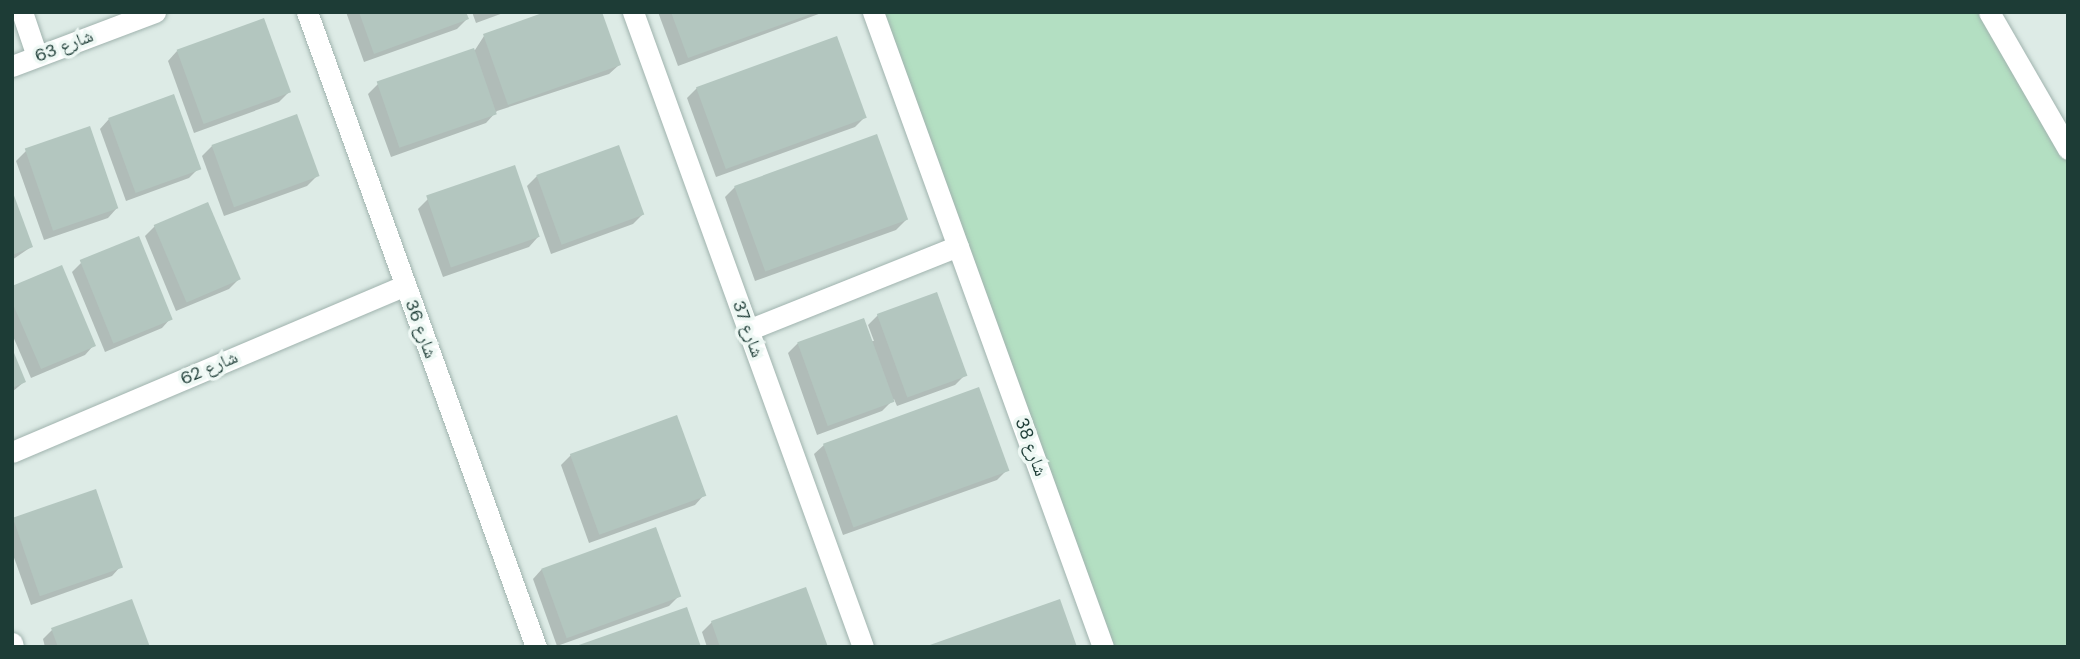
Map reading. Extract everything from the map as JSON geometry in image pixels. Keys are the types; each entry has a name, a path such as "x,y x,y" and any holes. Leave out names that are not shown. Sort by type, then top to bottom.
{"street":[{"path":"22,12 37,56"},
{"name":"شارع 63","path":"12,66 155,12"},
{"name":"شارع 36","path":"307,12 536,647"},
{"name":"شارع 37","path":"633,12 863,647"},
{"name":"شارع 38","path":"873,12 1103,647"},
{"path":"1989,12 2068,149"},
{"path":"748,330 958,247"},
{"name":"شارع 62","path":"12,452 405,285"}],"green space":[{"path":"873,12 1987,12 2068,151 2068,647 1103,647"}],"building":[{"path":"359,12 466,12 469,19 374,54"},
{"path":"545,12 602,12 621,65 508,105 483,34"},
{"path":"671,12 814,12 814,13 688,58"},
{"path":"264,18 291,92 204,124 177,50"},
{"path":"837,36 867,118 726,169 696,87"},
{"path":"474,48 497,114 399,148 377,82"},
{"path":"174,94 201,169 136,193 108,118"},
{"path":"297,114 320,176 234,207 211,145"},
{"path":"90,126 118,208 53,231 25,148"},
{"path":"877,134 908,220 765,271 734,186"},
{"path":"619,145 644,215 562,245 536,175"},
{"path":"515,165 540,237 451,267 426,196"},
{"path":"12,190 33,247 12,255"},
{"path":"208,202 241,279 187,302 154,225"},
{"path":"139,236 173,319 113,343 80,260"},
{"path":"62,265 96,346 41,369 12,302 12,286"},
{"path":"937,292 967,376 907,398 877,314"},
{"path":"864,318 894,402 828,426 797,342"},
{"path":"12,348 26,382 12,388"},
{"path":"979,387 1009,471 853,527 823,444"},
{"path":"677,415 706,496 599,535 570,454"},
{"path":"96,489 123,567 40,596 13,518"},
{"path":"656,527 681,597 567,638 541,569"},
{"path":"806,587 828,647 720,647 711,621"},
{"path":"132,599 150,647 58,647 51,628"},
{"path":"1060,599 1077,647 927,647 927,646"},
{"path":"687,607 701,647 576,647 576,646"}]}
